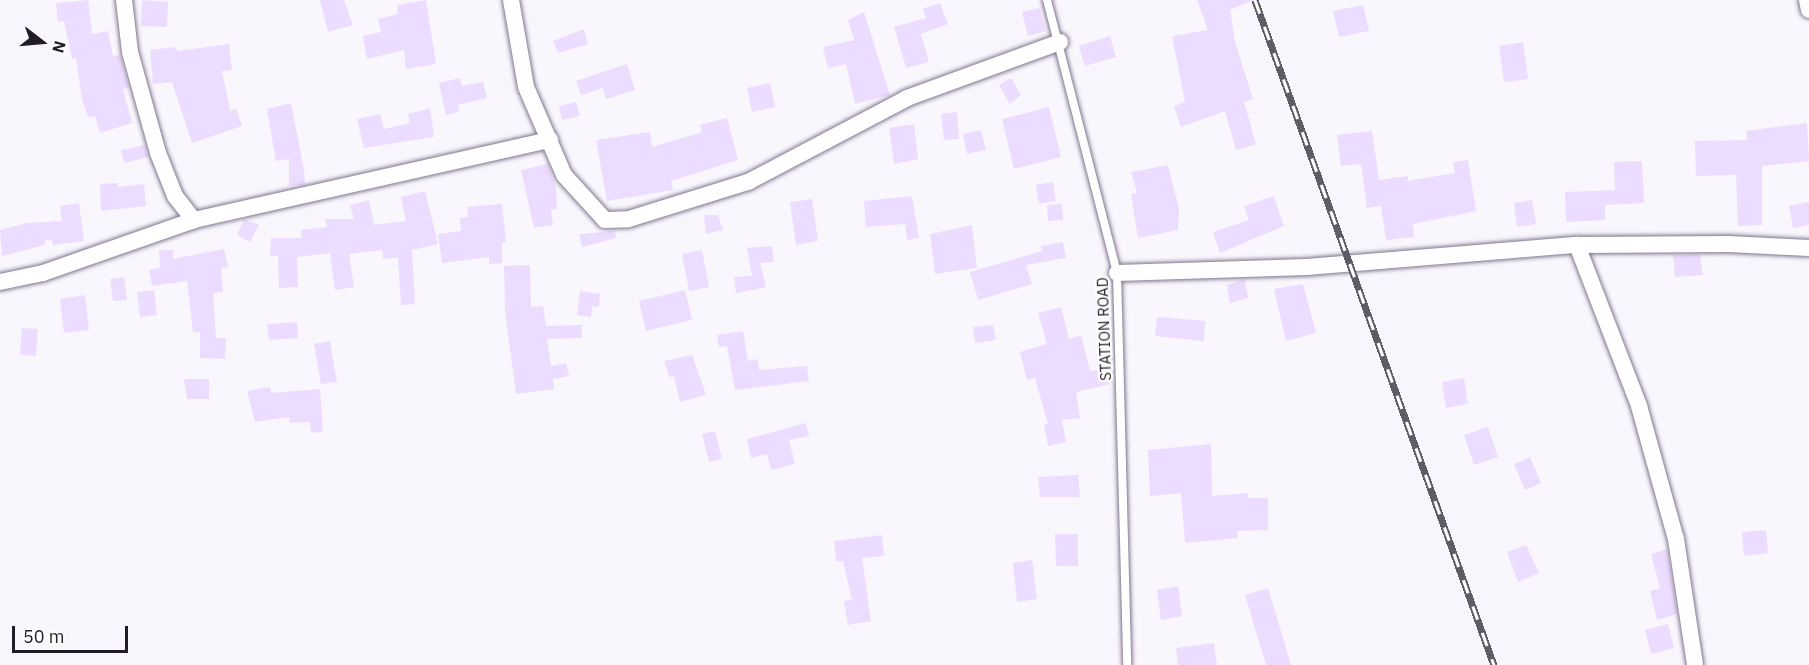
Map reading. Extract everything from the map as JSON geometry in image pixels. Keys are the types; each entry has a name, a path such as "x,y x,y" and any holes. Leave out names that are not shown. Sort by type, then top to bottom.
{"street":[{"path":"124,0 130,52 158,153 175,196 194,220"},
{"path":"511,0 526,87 564,175 605,220 629,219 748,182 907,98 1060,42"},
{"path":"1807,0 1809,10"},
{"path":"0,282 43,273 194,220 550,140"},
{"path":"1117,273 1307,267 1577,245 1728,244 1809,248"},
{"path":"1577,245 1639,406 1676,539 1695,665"}],"lane":[{"name":"STATION ROAD","path":"1047,0 1060,42 1117,273 1127,665"}],"building":[{"path":"88,0 92,34 108,31 113,56 120,55 129,88 123,89 132,123 100,133 95,116 88,117 82,100 76,58 72,59 64,21 58,22 56,3"},
{"path":"142,0 168,2 167,27 141,26"},
{"path":"320,0 344,0 353,25 328,32"},
{"path":"426,0 436,64 406,69 404,50 367,59 363,36 381,32 378,19 398,14 397,5"},
{"path":"1197,0 1253,0 1230,10 1235,42 1253,99 1244,102 1256,144 1236,150 1225,111 1181,127 1174,106 1185,102 1172,36 1208,30"},
{"path":"940,3 948,24 921,34 929,62 906,68 894,27 926,18 923,9"},
{"path":"1363,5 1369,31 1339,37 1333,11"},
{"path":"1039,8 1046,31 1028,36 1022,12"},
{"path":"864,12 890,95 855,104 846,64 828,68 823,47 854,40 848,20"},
{"path":"584,29 588,44 558,53 553,41"},
{"path":"1110,36 1116,57 1085,66 1079,46"},
{"path":"1523,42 1528,79 1504,82 1499,46"},
{"path":"229,44 232,70 222,71 230,111 236,109 242,126 192,143 172,82 153,84 150,50 176,47 177,51"},
{"path":"627,64 635,90 606,99 603,88 581,95 576,81"},
{"path":"460,78 462,86 483,82 487,98 458,105 459,112 446,115 439,83"},
{"path":"1011,78 1021,95 1010,104 999,85"},
{"path":"770,83 775,107 752,112 747,88"},
{"path":"576,102 580,116 562,120 559,106"},
{"path":"291,103 304,170 305,184 301,185 289,185 289,159 276,161 267,109"},
{"path":"1049,107 1061,157 1014,169 1002,119"},
{"path":"430,108 434,137 364,148 357,119 380,114 384,129 410,123 408,114"},
{"path":"957,112 959,139 944,140 941,114"},
{"path":"727,118 738,160 671,181 673,190 607,201 596,140 650,132 652,147 702,132 700,125"},
{"path":"1807,123 1809,161 1762,166 1762,225 1738,226 1736,175 1696,176 1695,141 1747,140 1746,131"},
{"path":"914,124 918,159 894,164 889,128"},
{"path":"981,130 986,150 967,154 963,134"},
{"path":"1372,131 1379,180 1408,176 1408,181 1455,173 1453,162 1468,160 1476,211 1413,224 1414,237 1386,240 1381,206 1367,208 1361,164 1341,166 1337,135"},
{"path":"145,145 148,157 124,163 121,150"},
{"path":"1642,161 1644,203 1605,205 1605,220 1566,222 1565,192 1615,190 1614,162"},
{"path":"548,164 556,188 557,209 551,210 553,225 534,228 521,170"},
{"path":"1168,165 1179,209 1178,230 1138,238 1131,194 1137,193 1131,172"},
{"path":"1053,182 1056,201 1039,204 1036,185"},
{"path":"118,183 118,187 144,184 146,206 101,211 100,184"},
{"path":"425,191 438,244 412,250 415,304 401,305 398,257 383,259 382,250 349,254 354,287 335,290 330,253 297,257 298,287 279,288 278,256 270,256 271,238 302,238 301,230 327,227 325,219 354,219 350,205 369,200 374,225 406,221 401,197"},
{"path":"912,196 919,238 907,240 905,224 866,227 864,201"},
{"path":"1274,196 1284,226 1220,253 1213,232 1249,220 1244,206"},
{"path":"812,199 818,241 796,245 790,202"},
{"path":"1532,200 1536,224 1517,227 1514,203"},
{"path":"1809,202 1809,225 1793,228 1789,206"},
{"path":"79,203 84,241 53,245 52,240 45,240 45,245 2,256 0,230 27,223 62,221 60,206"},
{"path":"502,204 506,242 502,243 502,263 489,264 489,257 442,263 438,234 461,231 460,218 468,217 467,207"},
{"path":"1062,204 1063,220 1048,221 1047,205"},
{"path":"704,215 718,215 723,230 706,234"},
{"path":"244,219 259,225 250,242 237,235"},
{"path":"972,225 977,268 935,274 930,234"},
{"path":"615,231 616,238 582,247 579,234"},
{"path":"1063,242 1066,258 1026,265 1032,284 978,300 970,272 1042,251 1041,246"},
{"path":"772,246 774,262 760,263 766,287 736,293 734,277 752,276 747,248"},
{"path":"224,249 228,267 221,268 223,292 213,293 216,338 226,338 225,359 200,358 200,332 193,332 187,281 152,286 149,270 160,268 159,250 173,250 173,259"},
{"path":"702,250 709,287 689,291 682,254"},
{"path":"1673,255 1700,255 1703,275 1675,277"},
{"path":"530,265 531,307 543,306 546,326 582,325 582,338 547,339 551,366 566,363 569,376 553,379 554,389 516,394 505,311 504,266"},
{"path":"124,277 127,300 113,301 110,279"},
{"path":"1245,279 1248,298 1230,303 1227,285"},
{"path":"1303,284 1316,333 1286,341 1274,289"},
{"path":"154,290 157,315 140,317 137,292"},
{"path":"685,290 692,320 646,331 639,301"},
{"path":"580,291 600,294 599,307 592,306 591,317 577,315"},
{"path":"85,295 89,330 64,333 60,299"},
{"path":"1061,307 1069,339 1081,335 1090,371 1109,368 1110,384 1076,392 1080,418 1062,420 1066,442 1048,446 1044,425 1048,424 1035,378 1027,380 1020,352 1047,344 1038,313"},
{"path":"1157,317 1205,321 1204,341 1155,336"},
{"path":"297,322 298,338 269,340 267,324"},
{"path":"993,325 996,340 975,343 973,327"},
{"path":"22,328 38,329 36,356 20,355"},
{"path":"743,331 748,361 758,359 759,370 807,366 809,381 735,390 727,346 719,347 717,335"},
{"path":"330,341 337,382 321,384 314,344"},
{"path":"692,355 706,395 680,402 674,376 669,377 664,361"},
{"path":"1464,378 1468,404 1446,408 1442,382"},
{"path":"184,379 209,379 209,399 187,399"},
{"path":"270,387 271,393 320,389 323,432 311,433 310,422 289,423 289,417 255,422 247,391"},
{"path":"806,423 809,436 789,440 795,464 771,470 767,454 751,458 747,439"},
{"path":"1488,427 1498,457 1474,465 1464,435"},
{"path":"715,431 722,459 709,462 702,434"},
{"path":"1211,444 1212,496 1248,493 1248,498 1268,498 1268,530 1237,531 1238,538 1185,543 1181,493 1150,496 1148,450"},
{"path":"1530,457 1541,483 1525,490 1514,464"},
{"path":"1078,475 1080,497 1040,497 1038,477"},
{"path":"1766,530 1768,553 1744,556 1742,532"},
{"path":"1055,534 1078,534 1078,566 1056,566"},
{"path":"882,535 884,556 862,558 871,621 848,625 844,601 852,600 843,561 836,561 834,541"},
{"path":"1526,545 1539,573 1518,582 1507,552"},
{"path":"1667,549 1677,614 1657,620 1650,591 1660,588 1651,554"},
{"path":"1032,560 1037,599 1017,602 1013,563"},
{"path":"1178,586 1182,616 1161,620 1157,590"},
{"path":"1268,588 1291,665 1266,665 1245,595"},
{"path":"1668,624 1674,648 1651,654 1645,630"},
{"path":"1214,643 1217,665 1178,665 1176,648"}],"railway":[{"path":"1255,0 1494,665"}]}
